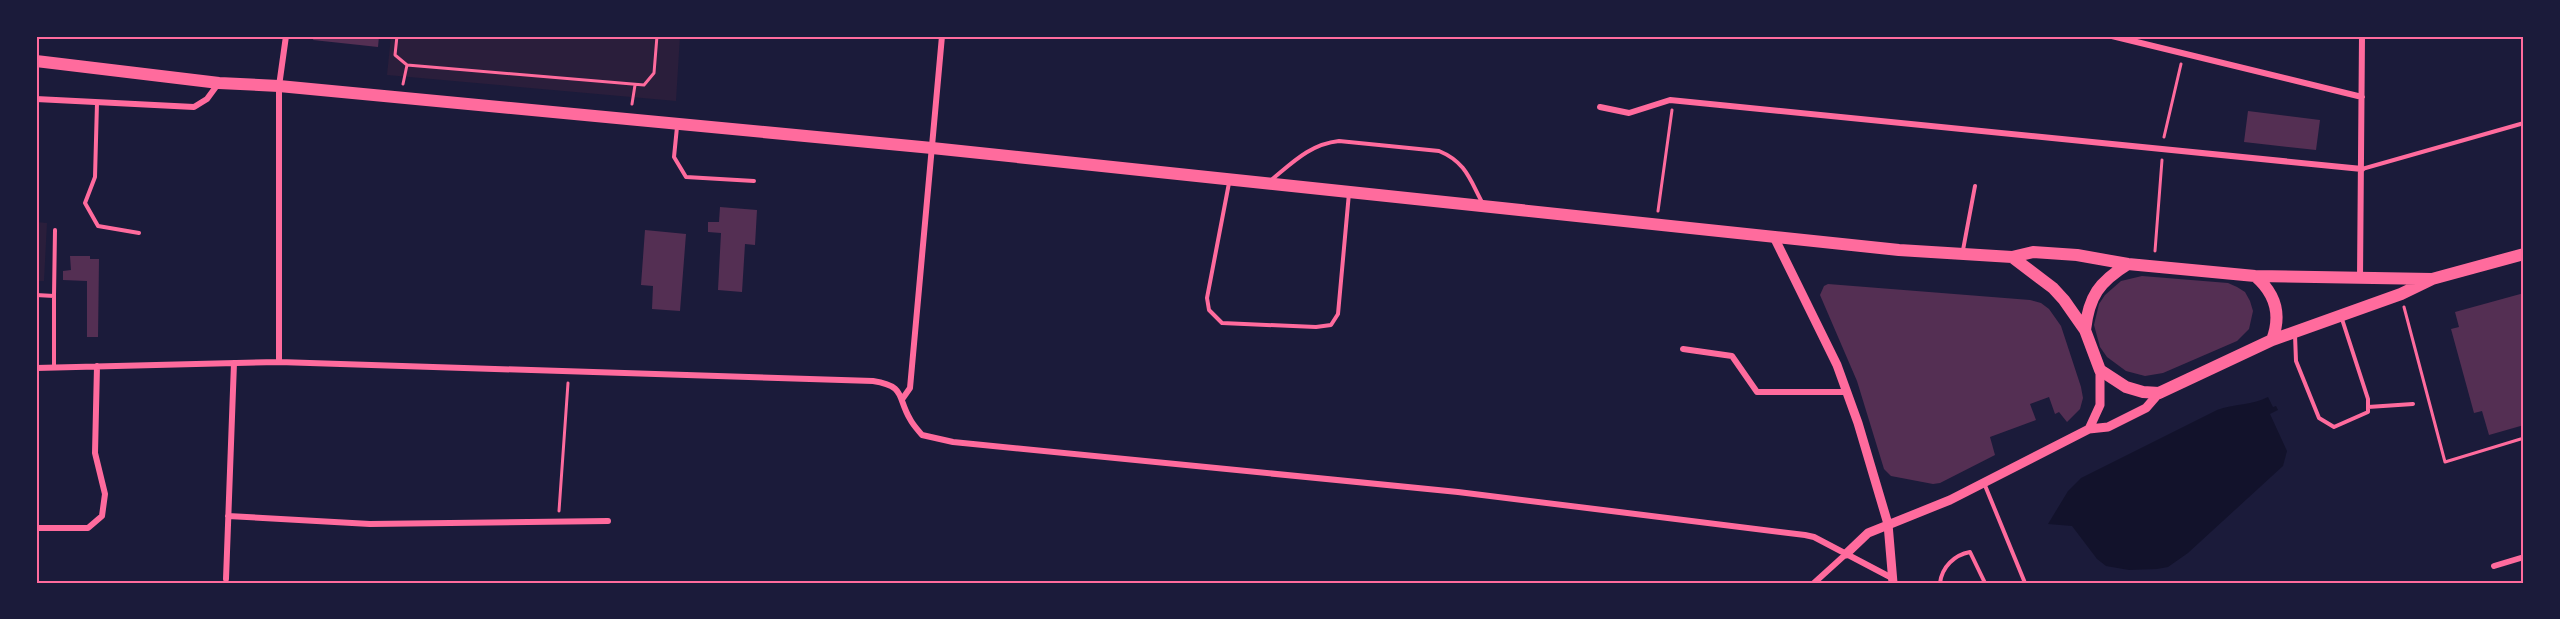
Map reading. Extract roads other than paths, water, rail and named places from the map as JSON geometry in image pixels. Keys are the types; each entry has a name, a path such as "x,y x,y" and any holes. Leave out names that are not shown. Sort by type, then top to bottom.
{"main road":[{"path":"36,61 219,83 279,86 932,148 1774,237 2012,257 2033,252 2077,255 2128,264 2255,276 2432,279"},
{"path":"2012,257 2053,288 2085,330 2100,370 2126,387 2143,392 2159,393 2272,340 2401,294 2432,279 2524,254"},
{"path":"2085,330 2089,306 2100,285 2128,264"},
{"path":"2255,276 2269,290 2276,305 2277,324 2272,340"}],"street":[{"path":"279,362 279,86 286,36"},
{"path":"903,398 910,388 942,36"},
{"path":"2112,36 2362,97"},
{"path":"2361,279 2362,36"},
{"path":"36,99 194,107 207,99 219,83"},
{"path":"1600,106 1629,112 1673,100 2362,169"},
{"path":"1774,237 1837,365 1847,392 1888,525 1892,581"},
{"path":"1683,349 1732,356 1757,392 1847,392"},
{"path":"36,368 279,362 873,381 888,383 897,389 903,398 909,418 922,435 953,442 1458,492 1814,537 1892,581"},
{"path":"226,579 234,363"},
{"path":"36,528 88,528 102,516 105,494 95,453 97,366"},
{"path":"2089,429 2100,405 2100,370"},
{"path":"1814,583 1868,533 1950,500 2089,429 2108,427 2146,408 2159,393"},
{"path":"228,516 370,524 608,521"},
{"path":"2494,566 2524,557"}],"lane":[{"path":"97,103 95,177 85,203 98,226 139,233"},
{"path":"2362,169 2524,123"},
{"path":"677,124 674,157 686,177 754,182"},
{"path":"1267,183 1308,150 1327,142 1339,141 1439,151 1452,156 1462,165 1484,206"},
{"path":"1230,179 1207,298 1209,310 1222,323 1316,327 1331,325 1338,314 1349,192"},
{"path":"1962,254 1975,186"},
{"path":"54,367 55,230"},
{"path":"36,296 54,296"},
{"path":"2294,332 2296,361 2319,418 2334,427 2368,412 2368,399 2340,315"},
{"path":"2368,406 2413,404"},
{"path":"1983,483 2025,583"},
{"path":"1940,583 1941,573 1946,566 1955,558 1970,552 1985,583"}]}
